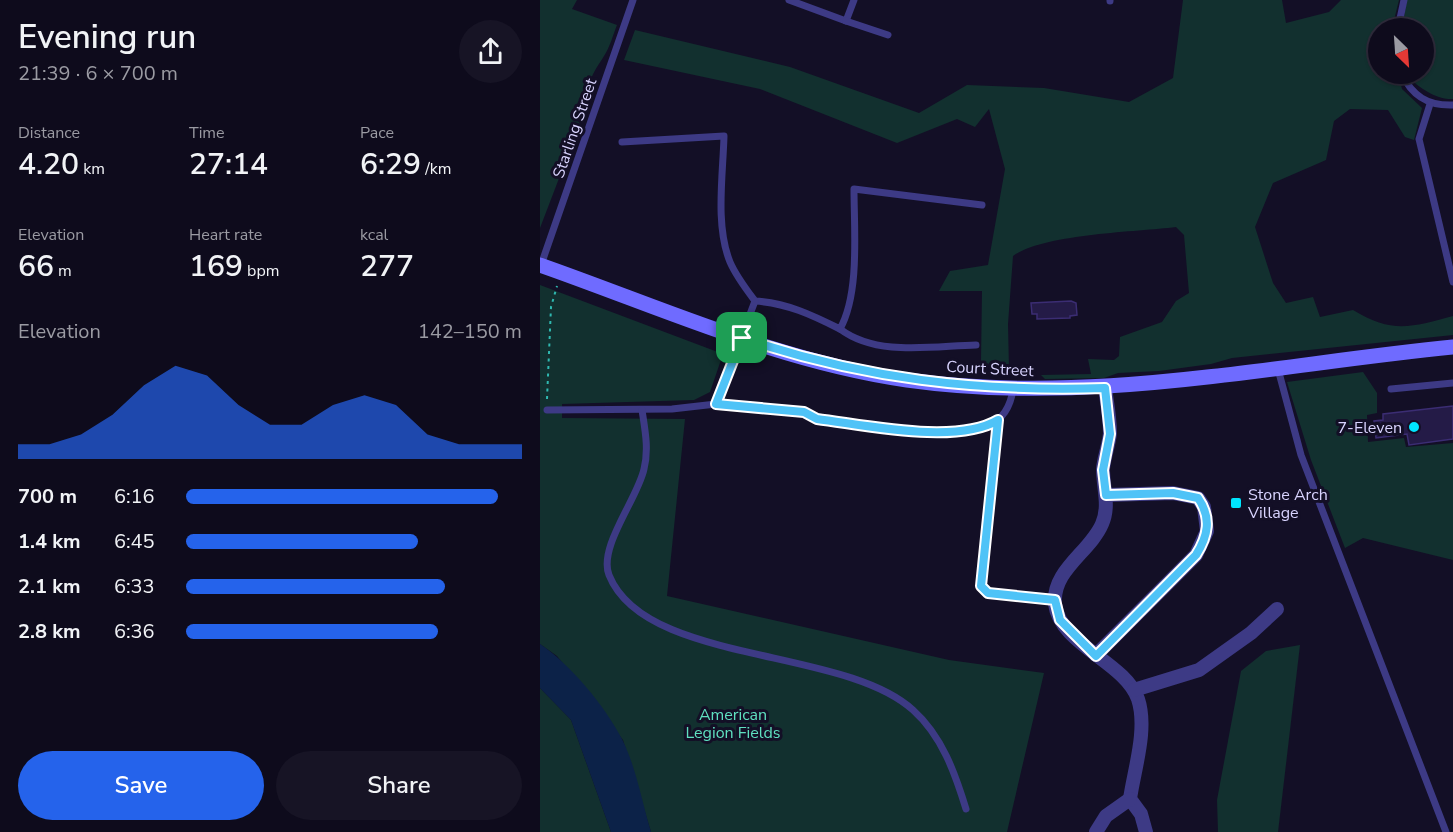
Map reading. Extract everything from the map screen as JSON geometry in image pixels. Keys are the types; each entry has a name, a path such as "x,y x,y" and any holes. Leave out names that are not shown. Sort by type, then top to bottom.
{"main road":[{"name":"Court Street","path":"541,265 742,338 811,360 906,380 1013,389 1105,388 1189,381 1453,347"}],"street":[{"path":"1096,832 1106,816 1130,799 1140,731 1138,701 1134,690 1060,620 1055,600 1058,583 1064,573 1103,523 1106,495 1103,470 1110,434 1105,388"},
{"path":"1096,656 1196,555 1207,531 1204,507 1198,498 1188,495 1106,495"},
{"path":"1134,690 1199,670 1251,633 1277,609"},
{"path":"1130,799 1142,814 1146,832"}],"lane":[{"name":"Starling Street","path":"541,265 633,0"},
{"path":"789,0 888,35"},
{"path":"846,21 854,0"},
{"path":"1400,18 1404,0"},
{"path":"1408,84 1415,95 1430,104 1453,105"},
{"path":"1430,104 1419,139 1453,282"},
{"path":"622,142 724,136 722,203 724,243 730,261 755,301"},
{"path":"840,329 849,309 854,260 854,189 982,205"},
{"path":"755,301 770,302 804,311 863,342 887,346 976,345"},
{"path":"716,404 755,301"},
{"path":"1277,368 1301,455 1446,832"},
{"path":"1391,389 1453,383"},
{"path":"546,410 642,410 716,404 804,412 817,419 936,432 972,430 998,420 1007,412 1013,389"},
{"path":"642,410 647,453 644,470 613,540 607,563 609,574 623,597 649,617 682,633 853,678 896,696 926,722 937,739 950,762 966,809"},
{"path":"998,420 981,586 988,593 1055,600"}],"path":[{"path":"546,410 551,307 557,286"}],"green space":[{"path":"540,0 577,0 572,9 617,25 608,49 592,77 589,100 540,228"},
{"path":"1183,0 1282,0 1286,23 1329,12 1341,0 1399,0 1394,18 1368,18 1368,84 1401,84 1402,89 1422,108 1414,140 1405,137 1388,110 1350,109 1334,121 1326,160 1273,183 1255,227 1273,283 1286,303 1313,297 1320,317 1353,310 1379,323 1402,326 1453,316 1453,335 1232,358 1211,364 1159,371 1118,373 1104,378 1045,379 1041,375 1091,374 1088,359 1114,360 1119,356 1120,337 1162,322 1176,301 1189,293 1184,235 1176,227 1067,238 1027,249 1013,256 1008,324 1009,369 995,371 981,361 982,291 939,291 950,271 988,265 1005,169 989,109 975,127 957,119 897,143 760,89 624,60 635,30 790,67 919,113 967,85 1044,88 1129,102 1173,78"},
{"path":"1407,0 1453,0 1453,99 1433,95 1417,84 1434,84 1434,18 1404,18"},
{"name":"American Legion Fields","path":"540,285 723,354 710,392 694,400 562,404 562,418 685,419 667,596 949,660 1044,673 1007,832 651,832 623,740 557,656 540,644"},
{"path":"1363,372 1377,393 1377,413 1367,415 1368,442 1404,438 1406,447 1453,443 1453,560 1363,538 1345,548 1311,460 1287,382"},
{"path":"1300,645 1278,832 1218,832 1217,800 1241,671 1266,651"},
{"path":"540,688 571,720 611,832 540,832"}],"water":[{"path":"540,644 575,674 615,726 631,761 651,832 611,832 571,720 540,688"}],"building":[{"path":"1071,301 1076,303 1077,315 1070,316 1070,318 1037,319 1037,314 1032,314 1031,303"},
{"name":"7-Eleven","path":"1453,406 1453,439 1409,445 1407,434 1376,438 1374,421 1383,420 1383,414"}],"place":[{"name":"7-Eleven","path":"1414,427"},
{"name":"Stone Arch Village","path":"1236,503"}],"route":[{"path":"742,338 811,360 906,380 1013,389 1105,388 1110,434 1103,470 1106,495 1173,493 1198,498 1204,507 1207,520 1205,542 1196,555 1096,656 1060,620 1055,600 988,593 981,586 998,420 986,427 972,430 936,432 817,419 804,412 716,404 742,338"}]}
